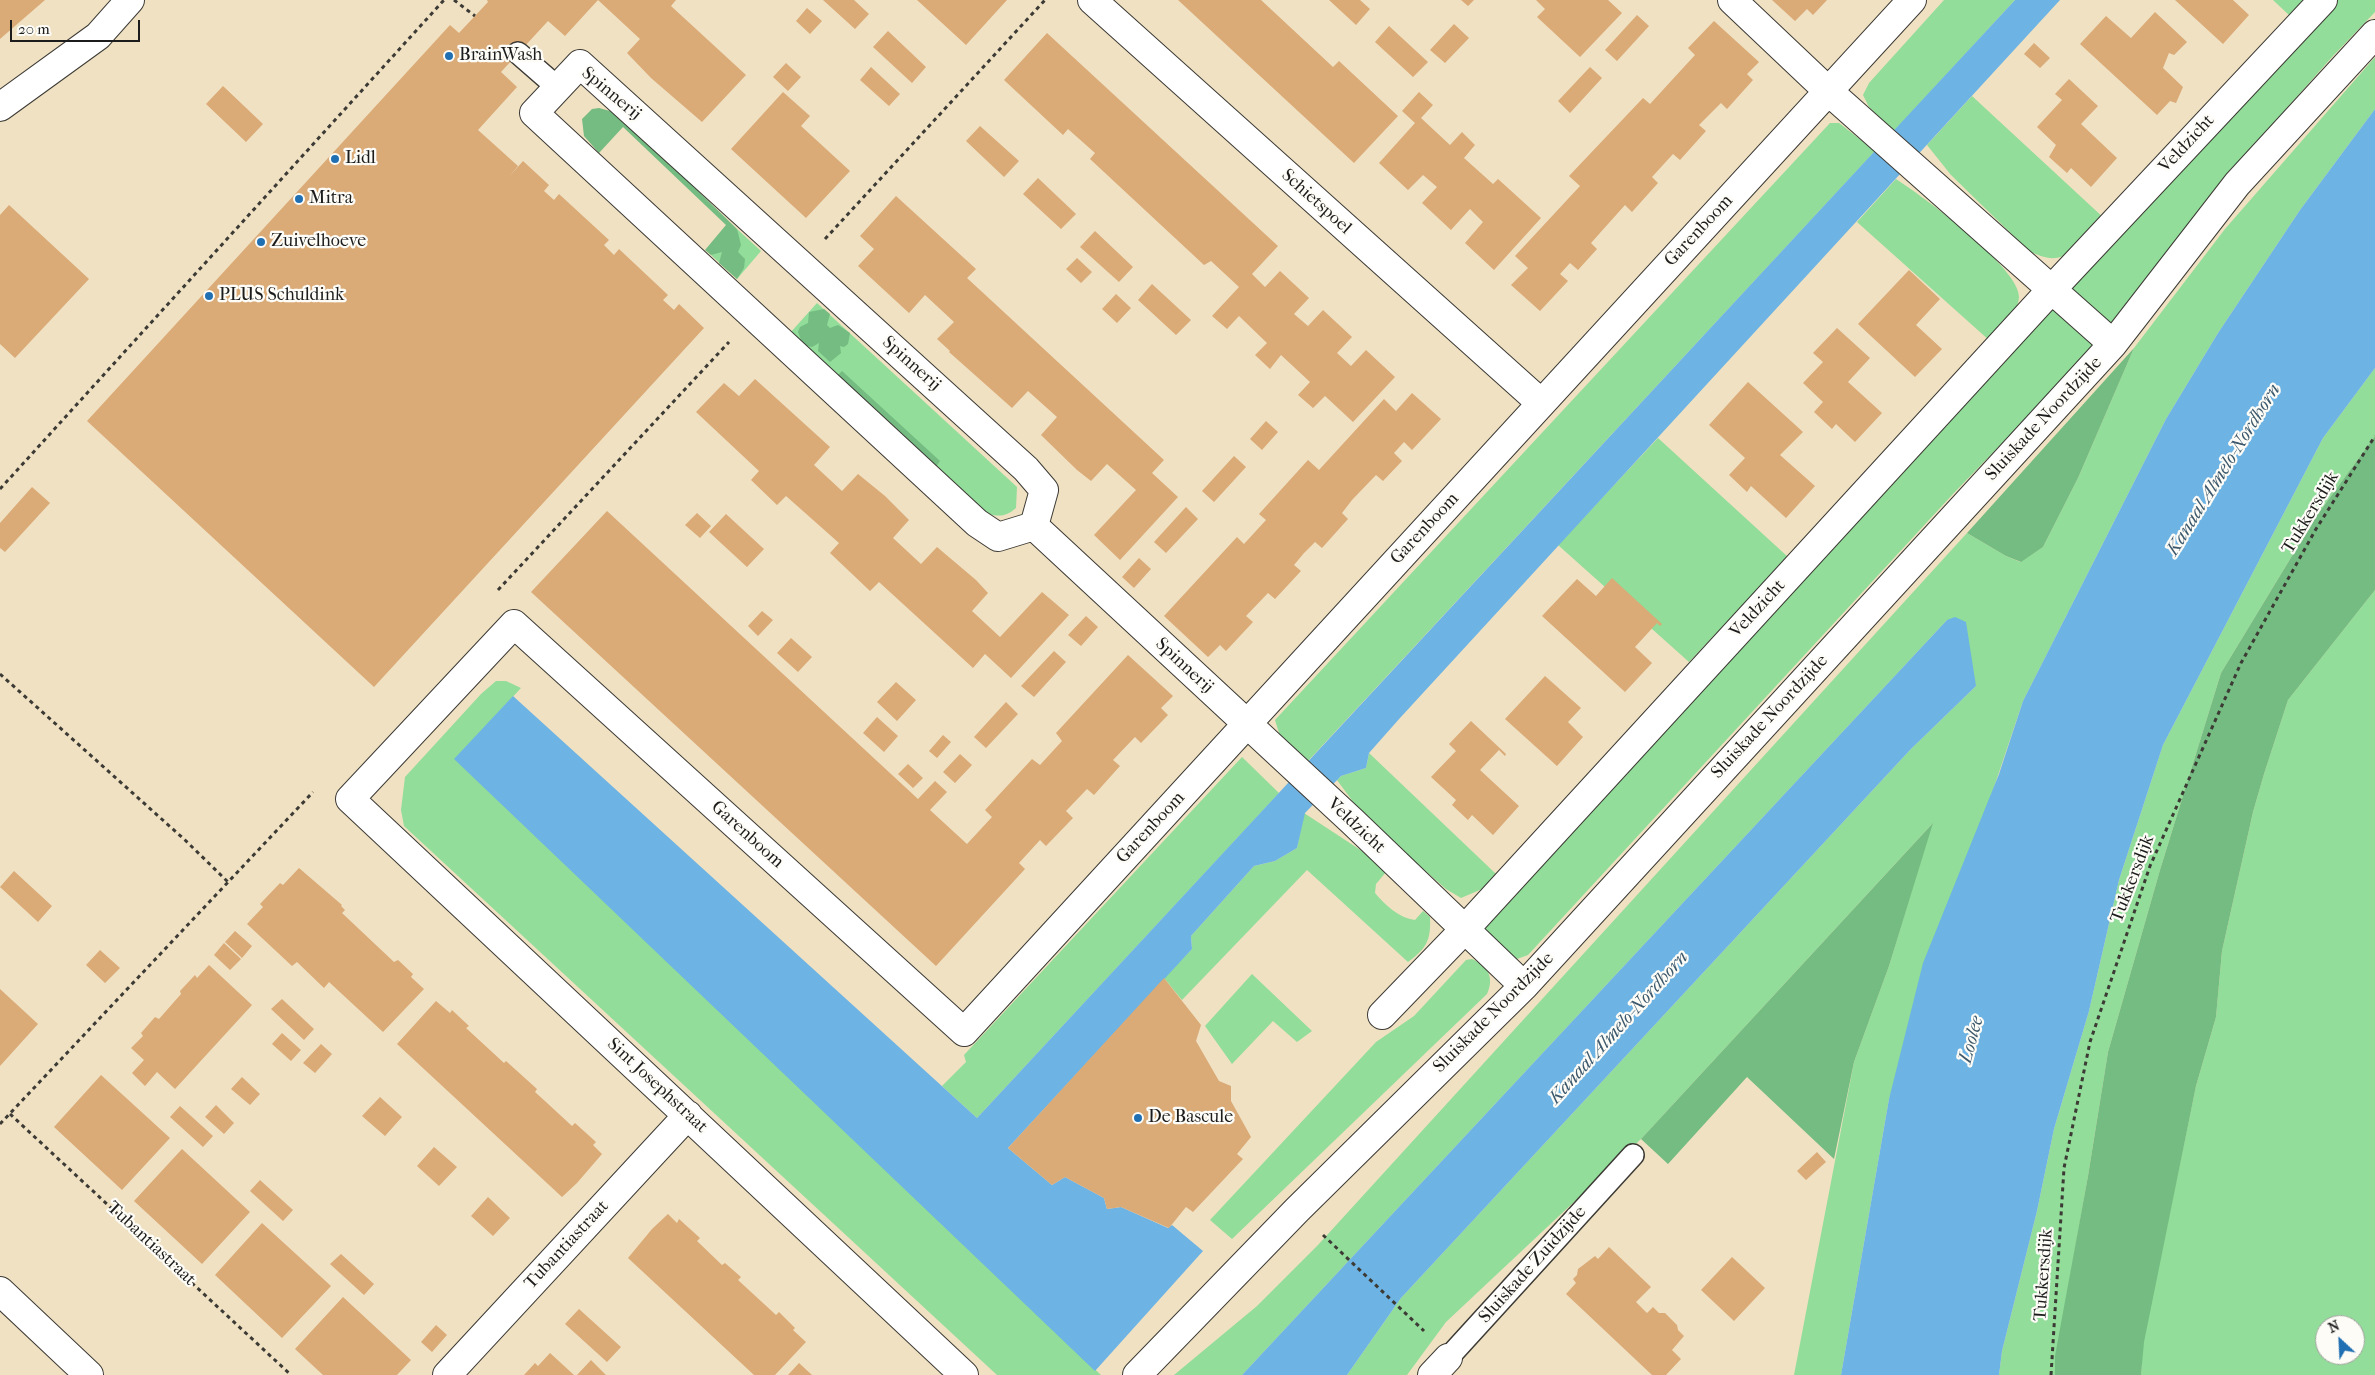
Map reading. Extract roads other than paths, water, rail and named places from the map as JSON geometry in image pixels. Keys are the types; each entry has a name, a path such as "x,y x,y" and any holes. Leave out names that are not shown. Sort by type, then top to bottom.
{"street":[{"path":"0,107 98,36 130,0"},
{"name":"Schietspoel","path":"1092,0 1540,403"},
{"path":"1732,0 1827,90 2113,344"},
{"name":"Garenboom","path":"350,798 514,624 964,1032 1827,90 1912,0"},
{"name":"Veldzicht","path":"1382,1015 1464,930 2052,289 2323,0"},
{"name":"Sluiskade Noordzijde","path":"1137,1375 1297,1210 1524,986 2113,344 2237,184 2375,34"},
{"name":"Spinnerij","path":"580,64 1026,469 1044,490 1034,526 998,537 977,523 752,317 534,112 580,64"},
{"name":"Spinnerij","path":"1034,526 1246,724"},
{"name":"Veldzicht","path":"1246,724 1353,822 1524,986"},
{"name":"Sint Josephstraat","path":"350,798 964,1375"},
{"name":"Tubantiastraat","path":"447,1375 688,1115"},
{"path":"0,1291 89,1375"}],"lane":[{"path":"518,53 557,87"},
{"name":"Sluiskade Zuidzijde","path":"1440,1367 1633,1155"}],"water":[{"path":"2015,0 2060,0 1400,718 1369,753 1366,768 1341,776 1305,813 1297,848 1275,861 1254,866 1191,936 1192,949 1008,1148 1052,1185 1065,1177 1104,1198 1107,1209 1121,1207 1168,1228 1172,1225 1203,1251 1095,1371 454,759 513,696 977,1118"},
{"path":"2375,109 2375,368 2323,438 2163,745 2119,880 2089,1011 2054,1129 2037,1211 2002,1351 1999,1375 1841,1375 1889,1099 1923,963 1999,774 2023,701 2166,419 2218,333 2300,210"},
{"name":"Kanaal Almelo-Nordhorn","path":"1955,617 1966,622 1976,686 1910,750 1401,1298 1347,1375 1242,1375 1947,620"}],"place":[{"name":"BrainWash","path":"449,56"},
{"name":"Lidl","path":"335,159"},
{"name":"Mitra","path":"299,199"},
{"name":"Zuivelhoeve","path":"261,242"},
{"name":"PLUS Schuldink","path":"209,296"},
{"name":"De Bascule","path":"1138,1118"}],"water label":[{"name":"Loolee","path":"1972,1040"}]}
